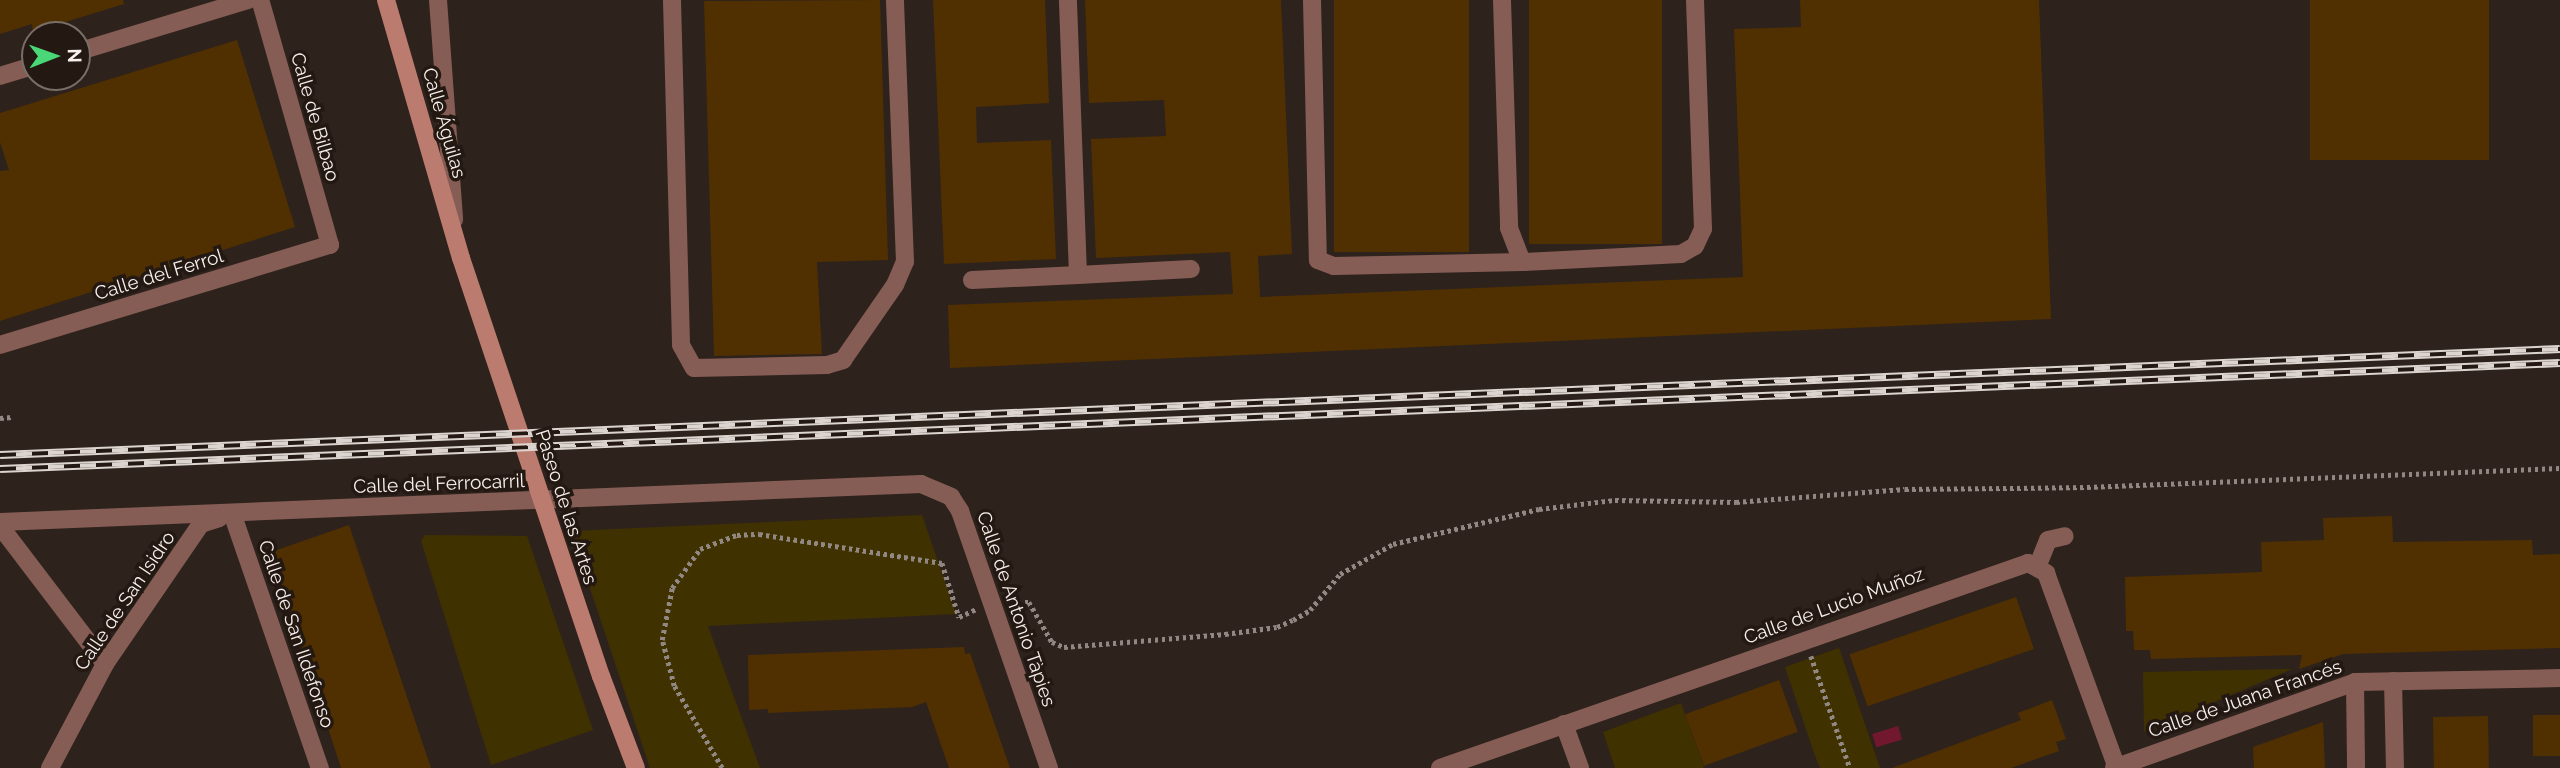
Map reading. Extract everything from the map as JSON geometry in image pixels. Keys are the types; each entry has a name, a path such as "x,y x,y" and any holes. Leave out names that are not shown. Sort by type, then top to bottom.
{"main road":[{"name":"Calle Águilas","path":"386,0 461,258"},
{"name":"Paseo de las Artes","path":"461,258 601,676 636,768"}],"street":[{"path":"91,48 248,0"},
{"name":"Calle de Bilbao","path":"260,0 330,245"},
{"path":"438,0 454,233"},
{"path":"672,0 681,345 694,368 827,365 843,359 895,285 905,262 895,0"},
{"path":"1068,0 1078,275"},
{"path":"1312,0 1318,260 1334,266 1681,254 1695,246 1703,229 1695,0"},
{"path":"1502,0 1509,228 1522,261"},
{"path":"0,76 21,69"},
{"name":"Calle del Ferrol","path":"0,345 330,245"},
{"path":"972,280 1191,269"},
{"name":"Calle de Antonio Tàpies","path":"921,484 951,497 960,511 1049,768"},
{"name":"Calle del Ferrocarril","path":"0,524 921,484"},
{"name":"Calle de San Isidro","path":"50,768 105,664 201,524 232,513"},
{"name":"Calle de San Ildefonso","path":"232,513 320,768"},
{"path":"0,524 105,664"},
{"path":"2064,536 2048,540 2038,565 2046,573 2116,768"},
{"name":"Calle de Lucio Muñoz","path":"1440,768 2011,566 2038,565"},
{"name":"Calle de Juana Francés","path":"2116,768 2355,682 2560,678"},
{"path":"2393,681 2395,768"},
{"path":"2355,682 2356,768"},
{"path":"1564,724 1580,768"}],"path":[{"path":"0,418 12,417"},
{"path":"722,768 674,686 662,640 672,588 700,549 737,535 759,534 942,563 959,617 990,602 1029,602 1052,642 1064,648 1277,627 1310,610 1340,574 1393,544 1552,508 1615,500 1735,502 1905,489 2087,487 2560,468"},
{"path":"1805,639 1850,768"}],"shaded area":[{"path":"922,515 956,614 708,626 760,768 650,768 571,531"},
{"path":"425,535 527,536 593,730 491,765 421,541"},
{"path":"1839,648 1880,768 1820,768 1814,753 1785,667"},
{"path":"2292,669 2144,732 2143,672"},
{"path":"1681,703 1704,768 1615,768 1603,732"},
{"path":"1898,726 1902,739 1876,747 1872,734"}],"building":[{"path":"0,0 123,0 124,4 69,21 21,21 21,27 0,34"},
{"path":"880,0 888,260 817,262 822,354 714,356 704,1"},
{"path":"933,0 1045,0 1049,103 976,107 977,143 1051,140 1056,259 944,264"},
{"path":"1085,0 1281,0 1292,254 1258,256 1260,297 1743,277 1734,29 1801,27 1800,0 2039,0 2051,319 950,368 948,305 1233,294 1230,252 1096,258 1091,139 1166,136 1164,100 1089,103"},
{"path":"1334,0 1469,0 1469,252 1334,252"},
{"path":"1529,0 1662,0 1662,244 1529,244"},
{"path":"2310,0 2489,0 2489,160 2310,160"},
{"path":"237,40 295,227 0,321 0,171 9,170 0,142 0,113 71,91 91,91 91,85"},
{"path":"2392,516 2393,542 2532,540 2533,555 2560,554 2560,648 2343,654 2299,669 2302,655 2151,659 2150,650 2134,650 2133,631 2126,631 2125,577 2262,572 2261,542 2324,540 2323,518"},
{"path":"349,525 431,768 341,768 271,552"},
{"path":"2016,597 2034,649 1867,706 1850,654"},
{"path":"964,647 965,654 970,653 1010,768 949,768 926,702 912,707 768,713 768,709 749,710 748,655"},
{"path":"1779,680 1798,732 1704,766 1685,714"},
{"path":"2052,700 2066,739 2056,742 2059,751 2011,768 1892,768 2021,720 2018,713"},
{"path":"2533,715 2560,715 2560,756 2533,756"},
{"path":"2488,716 2489,768 2434,768 2433,717"},
{"path":"2323,722 2325,768 2254,768 2253,747"}],"railway":[{"path":"0,455 2560,349"},
{"path":"0,469 2560,363"}]}
